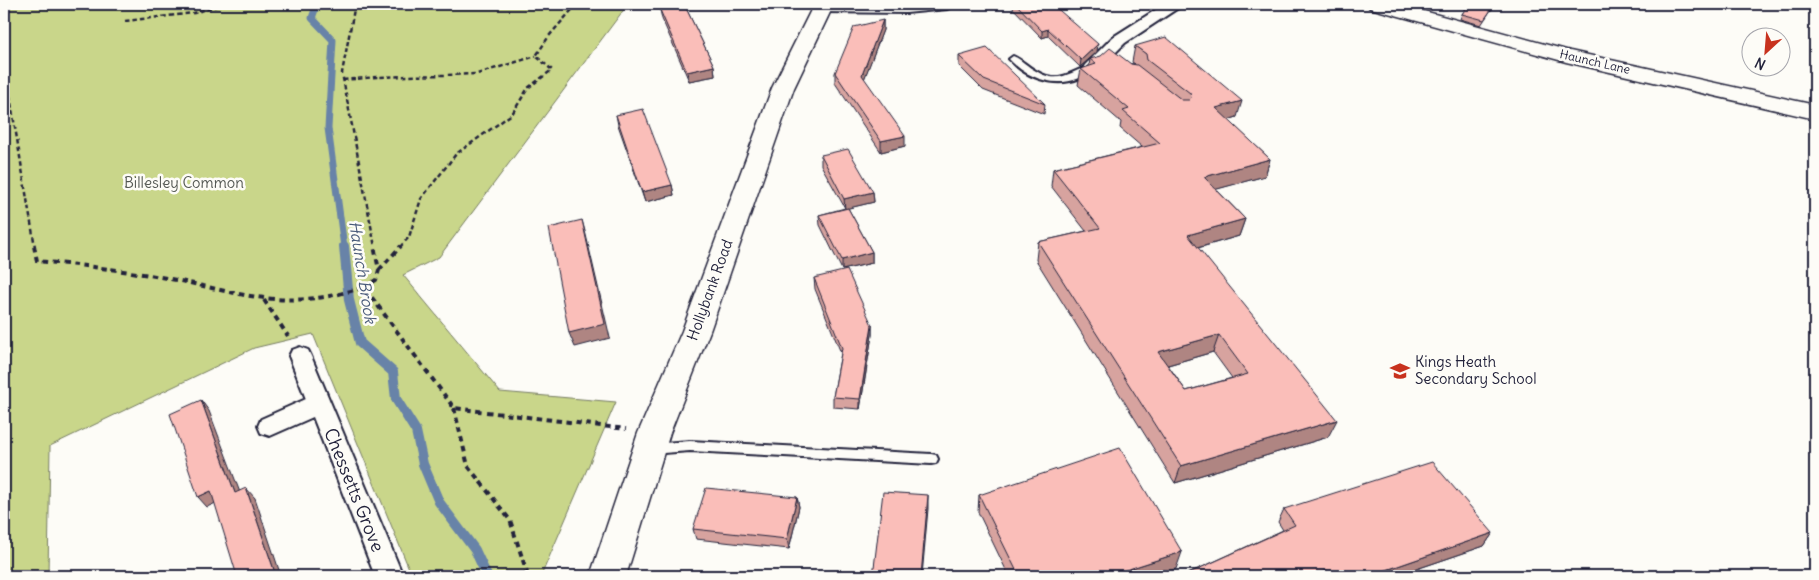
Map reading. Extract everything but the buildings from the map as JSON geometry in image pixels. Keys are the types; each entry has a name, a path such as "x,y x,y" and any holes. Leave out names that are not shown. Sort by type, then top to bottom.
{"street":[{"name":"Hollybank Road","path":"608,576 651,441 696,331 783,88 823,5 906,8 947,4"},
{"path":"1091,68 1107,55 1118,41 1153,15 1176,4"},
{"name":"Haunch Lane","path":"1377,4 1566,56 1815,112"},
{"path":"1107,55 1121,65"},
{"name":"Chessetts Grove","path":"300,356 389,576"},
{"path":"270,426 319,403"}],"lane":[{"path":"1013,59 1035,76 1052,80 1076,76 1091,68"},
{"path":"651,441 690,446 931,460"}],"path":[{"path":"125,21 194,12 224,4"},
{"path":"354,4 342,73 379,270"},
{"path":"343,80 372,75 431,77 479,74 536,56 549,36 577,4"},
{"path":"4,74 10,97 37,261 90,266 148,275 263,299 318,298 356,290 376,280 379,270 409,237 421,199 456,154 512,114 528,88 552,70 536,56"},
{"path":"364,287 454,408 468,466 510,520 528,576"},
{"path":"263,299 300,356"},
{"path":"454,408 651,441"}],"green space":[{"name":"Billesley Common","path":"4,4 628,4 439,257 403,275 500,392 616,402 541,576 412,576 313,334 254,348 50,446 48,576 4,576"}],"waterway":[{"name":"Haunch Brook","path":"317,4 312,18 333,40 328,128 344,247"},
{"name":"Haunch Brook","path":"344,246 349,300 360,343 393,372 396,399 416,431 423,464 439,502 475,550 487,576"}],"place":[{"name":"Kings Heath Secondary School","path":"1400,371"}]}
